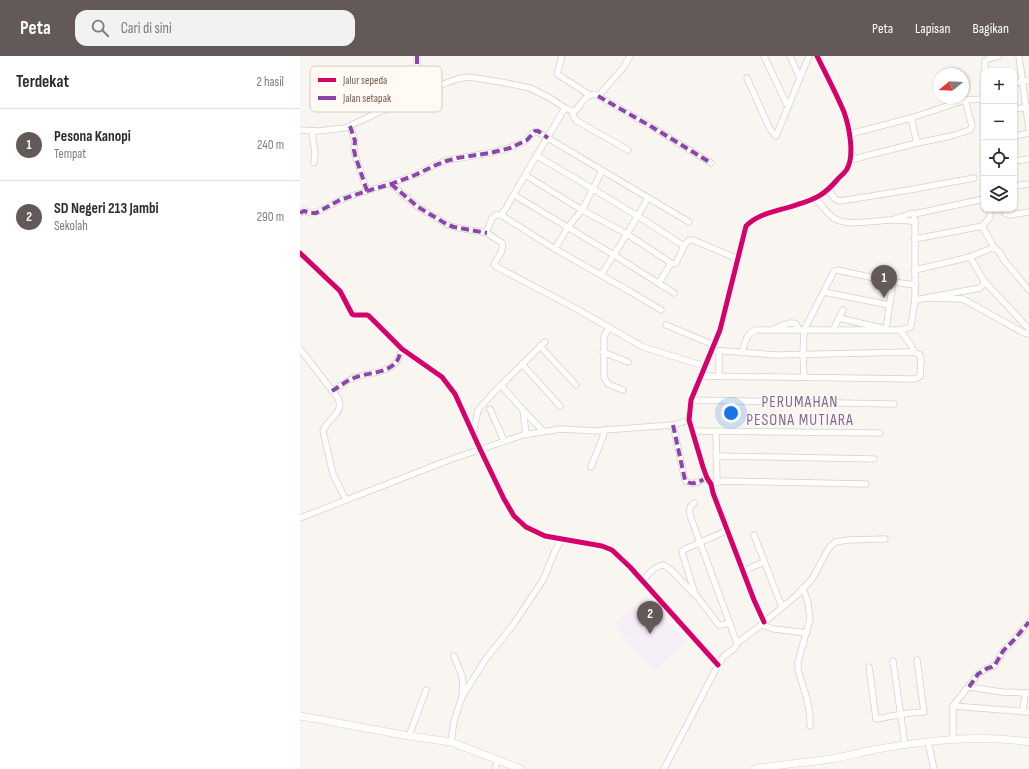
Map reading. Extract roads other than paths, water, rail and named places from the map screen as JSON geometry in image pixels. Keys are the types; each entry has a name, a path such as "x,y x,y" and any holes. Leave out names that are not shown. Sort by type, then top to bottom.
{"street":[{"path":"416,56 416,66"},
{"path":"562,56 557,74 590,94 598,96 652,127 711,163"},
{"path":"598,96 623,68 630,56"},
{"path":"764,56 788,107"},
{"path":"790,56 800,78"},
{"path":"747,78 770,129 776,136 809,56"},
{"path":"817,56 844,112 850,134 851,150 847,169 828,190 815,198 797,205 770,212 749,222 746,226 720,330 691,400 689,420 707,478 714,483 722,481 737,481 866,484"},
{"path":"985,68 985,61 997,56"},
{"path":"1020,56 1029,130"},
{"path":"442,85 457,79 469,77 501,82 530,88 550,98 565,108 574,111"},
{"path":"1017,82 1029,80"},
{"path":"590,94 574,111 573,116 577,121 628,150"},
{"path":"969,100 981,98"},
{"path":"850,134 911,118 953,104"},
{"path":"850,160 951,136 970,130 972,126 966,104"},
{"path":"1017,109 1027,107"},
{"path":"501,215 565,108"},
{"path":"300,130 312,131 346,128 380,112"},
{"path":"911,118 917,143"},
{"path":"350,126 355,141 355,155 367,191"},
{"path":"312,131 314,163"},
{"path":"300,213 304,211 316,213 340,200 391,184 415,175 436,164 457,158 490,153 510,148 527,140 535,131 689,222"},
{"path":"1017,135 1029,133"},
{"path":"536,156 637,215 684,246"},
{"path":"1017,160 1029,158"},
{"path":"556,249 568,227 582,210 602,171"},
{"path":"525,175 582,210 627,234 673,264 676,263 684,246 689,240 693,240 738,259"},
{"path":"828,190 835,199 840,201 974,178"},
{"path":"391,184 418,207 448,225 487,233 502,243 502,250 494,264 496,267 577,309 643,347 704,366"},
{"path":"1017,186 1029,184"},
{"path":"514,195 674,293"},
{"path":"600,275 614,255 648,198"},
{"path":"815,198 832,217 846,222 892,220 915,221"},
{"path":"892,220 912,213 914,214 981,200"},
{"path":"915,239 983,226 990,218 990,212"},
{"path":"1005,212 1009,215 1029,212"},
{"path":"801,330 900,330 911,326 916,285 914,214"},
{"path":"487,233 492,218 496,215 501,215 661,310"},
{"path":"983,226 994,247 1029,290"},
{"path":"915,270 970,257 994,247"},
{"path":"300,253 340,291 352,314 369,316 402,349 442,377 454,394 514,516 526,527 544,536 602,546 612,550 718,665"},
{"path":"970,257 984,281 1029,329"},
{"path":"659,283 671,263"},
{"path":"801,330 824,292 833,272 836,270 893,282 916,285"},
{"path":"915,300 980,288 984,284 984,281"},
{"path":"886,329 893,282"},
{"path":"824,292 889,306"},
{"path":"927,298 963,299 1024,333 1029,333"},
{"path":"833,330 843,310"},
{"path":"839,318 886,329"},
{"path":"742,353 746,338 751,331 772,330 793,322 801,330 804,377"},
{"path":"666,325 719,351 776,355 914,352 918,353 921,357 920,376 917,378 700,376"},
{"path":"609,328 604,336 604,377 608,384 623,390"},
{"path":"900,330 911,345 914,352"},
{"path":"473,434 478,410 543,344 576,385"},
{"path":"300,349 339,402 339,410 337,414 323,431 333,474 346,500"},
{"path":"332,391 352,378 390,367 398,359 402,349"},
{"path":"719,351 719,376"},
{"path":"603,352 628,362"},
{"path":"522,364 560,406"},
{"path":"501,385 544,431"},
{"path":"691,400 894,404"},
{"path":"490,409 504,441"},
{"path":"523,410 526,434"},
{"path":"300,518 442,462 526,434 561,429 596,431 673,424 689,420"},
{"path":"673,424 685,480 691,484 707,478"},
{"path":"591,467 603,437 604,430"},
{"path":"692,431 880,433"},
{"path":"716,432 713,493 763,624 774,629 806,633"},
{"path":"716,456 874,458"},
{"path":"694,503 689,510 690,518 737,643"},
{"path":"695,594 682,552 683,550 728,530"},
{"path":"754,535 782,607"},
{"path":"451,742 454,721 462,697 485,660 513,624 543,580 562,539"},
{"path":"664,769 724,656 735,648 737,643 763,624 797,595 812,579 829,548 835,542 848,540 885,539"},
{"path":"743,571 764,562"},
{"path":"642,581 654,568 664,565 695,594 718,625 730,623"},
{"path":"803,588 808,603 810,619 803,643 798,670 807,699 810,726"},
{"path":"953,739 953,706 978,674 996,665 1002,651 1013,641 1029,622"},
{"path":"454,656 462,676 462,697"},
{"path":"869,667 876,719 924,712 917,660"},
{"path":"892,661 905,745"},
{"path":"953,706 1026,712 1027,693 1002,692 969,687"},
{"path":"409,736 426,690"},
{"path":"300,716 409,736 451,742 521,769"},
{"path":"757,769 832,759 872,750 953,739 997,738 1029,742"},
{"path":"928,742 934,769"},
{"path":"495,769 498,759"}],"place":[{"name":"Pesona Kanopi","path":"884,298"},
{"name":"SD Negeri 213 Jambi","path":"650,634"}],"district":[{"name":"PERUMAHAN PESONA MUTIARA","path":"800,410"}]}
